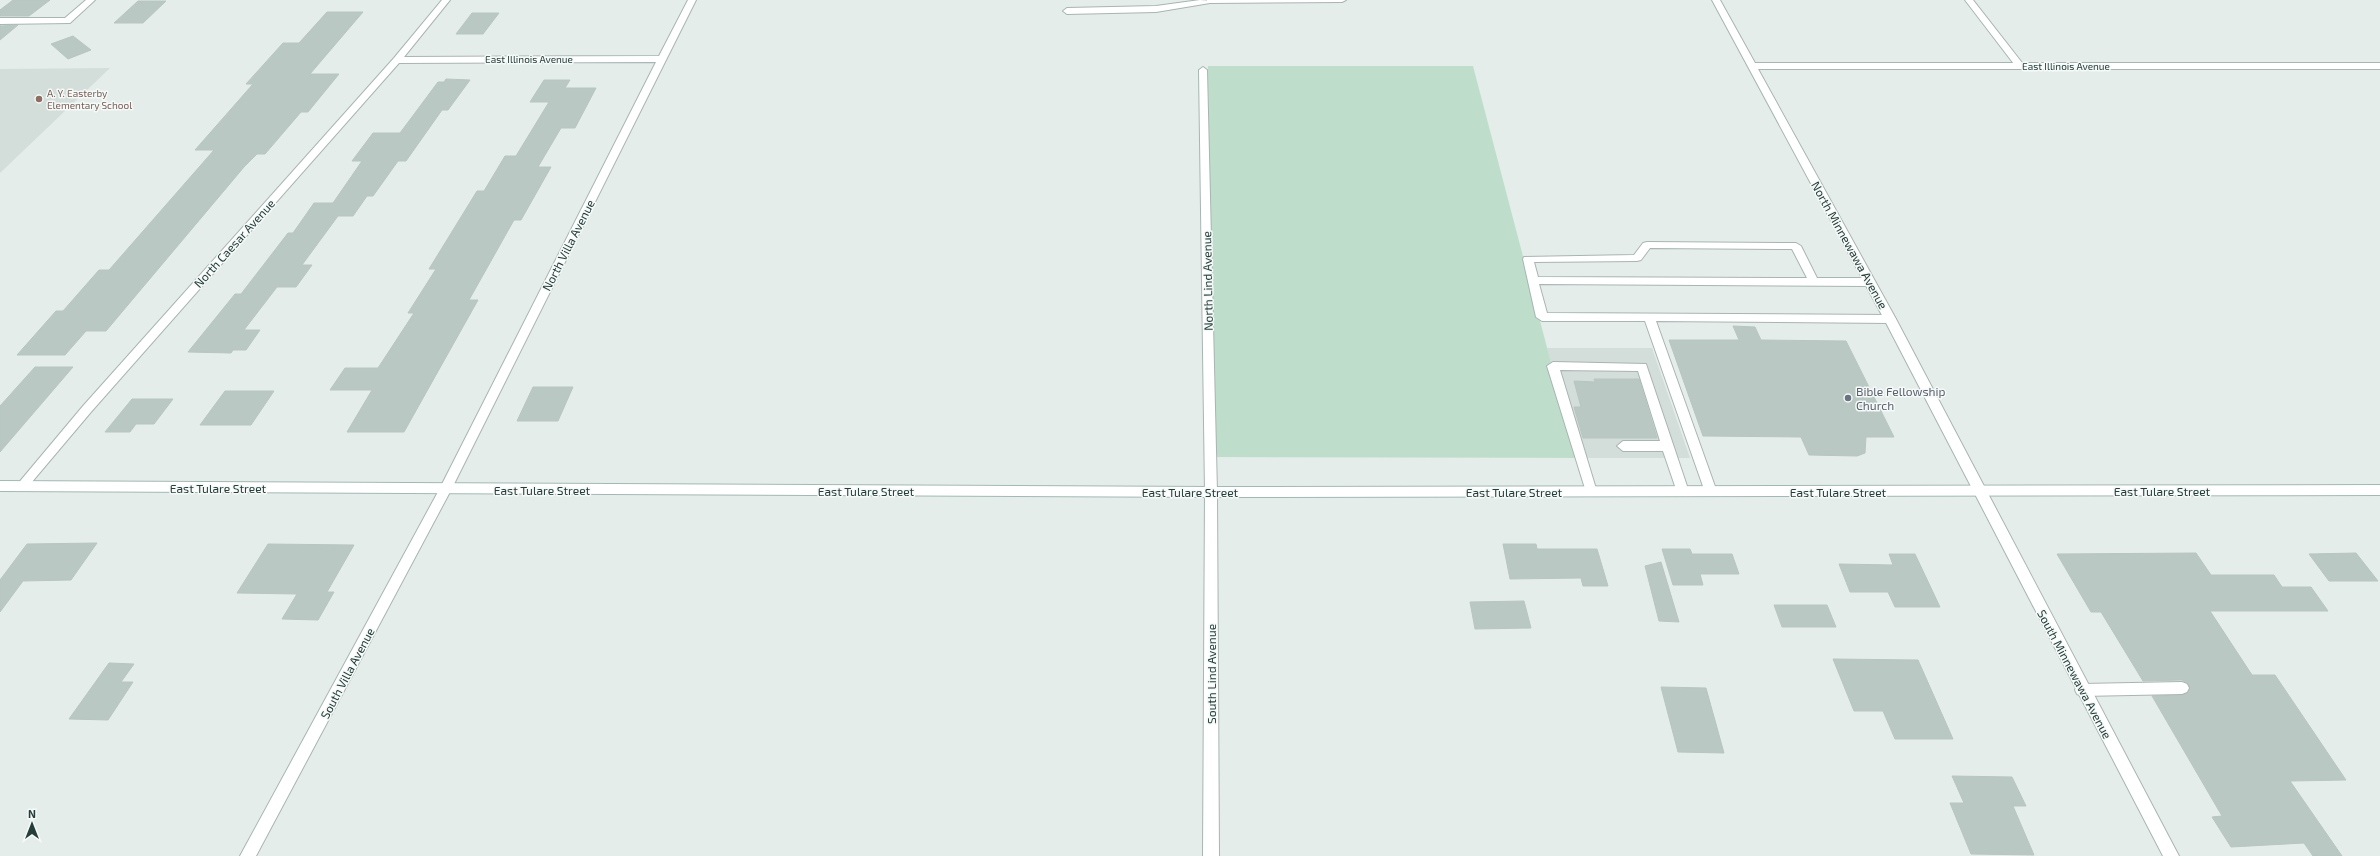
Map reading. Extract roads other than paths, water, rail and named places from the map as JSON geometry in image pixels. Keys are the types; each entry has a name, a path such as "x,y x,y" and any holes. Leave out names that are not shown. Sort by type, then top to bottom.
{"street":[{"path":"0,21 67,21 91,0"},
{"name":"North Caesar Avenue","path":"22,486 87,409 396,60 446,0"},
{"name":"North Villa Avenue","path":"445,490 692,0"},
{"path":"1067,10 1156,9 1210,1 1342,0"},
{"name":"North Minnewawa Avenue","path":"1716,0 1890,319 1980,492"},
{"path":"1969,0 2020,66"},
{"name":"East Illinois Avenue","path":"396,60 661,59"},
{"name":"East Illinois Avenue","path":"1751,66 2380,66"},
{"name":"North Lind Avenue","path":"1203,70 1211,492"},
{"path":"1814,282 1796,246 1647,245 1637,258 1528,259 1542,317 1890,319"},
{"path":"1534,280 1870,282"},
{"path":"1649,317 1711,492"},
{"path":"1591,492 1553,366 1642,367 1682,492"},
{"path":"1623,446 1668,446"},
{"name":"East Tulare Street","path":"0,486 445,490 1211,492 1980,492 2380,490"},
{"name":"South Villa Avenue","path":"248,856 445,490"},
{"name":"South Lind Avenue","path":"1211,492 1211,856"},
{"name":"South Minnewawa Avenue","path":"1980,492 2082,690 2171,856"},
{"path":"2082,690 2182,688"}],"place":[{"name":"A. Y. Easterby Elementary School","path":"39,99"},
{"name":"Bible Fellowship Church","path":"1848,398"}]}
